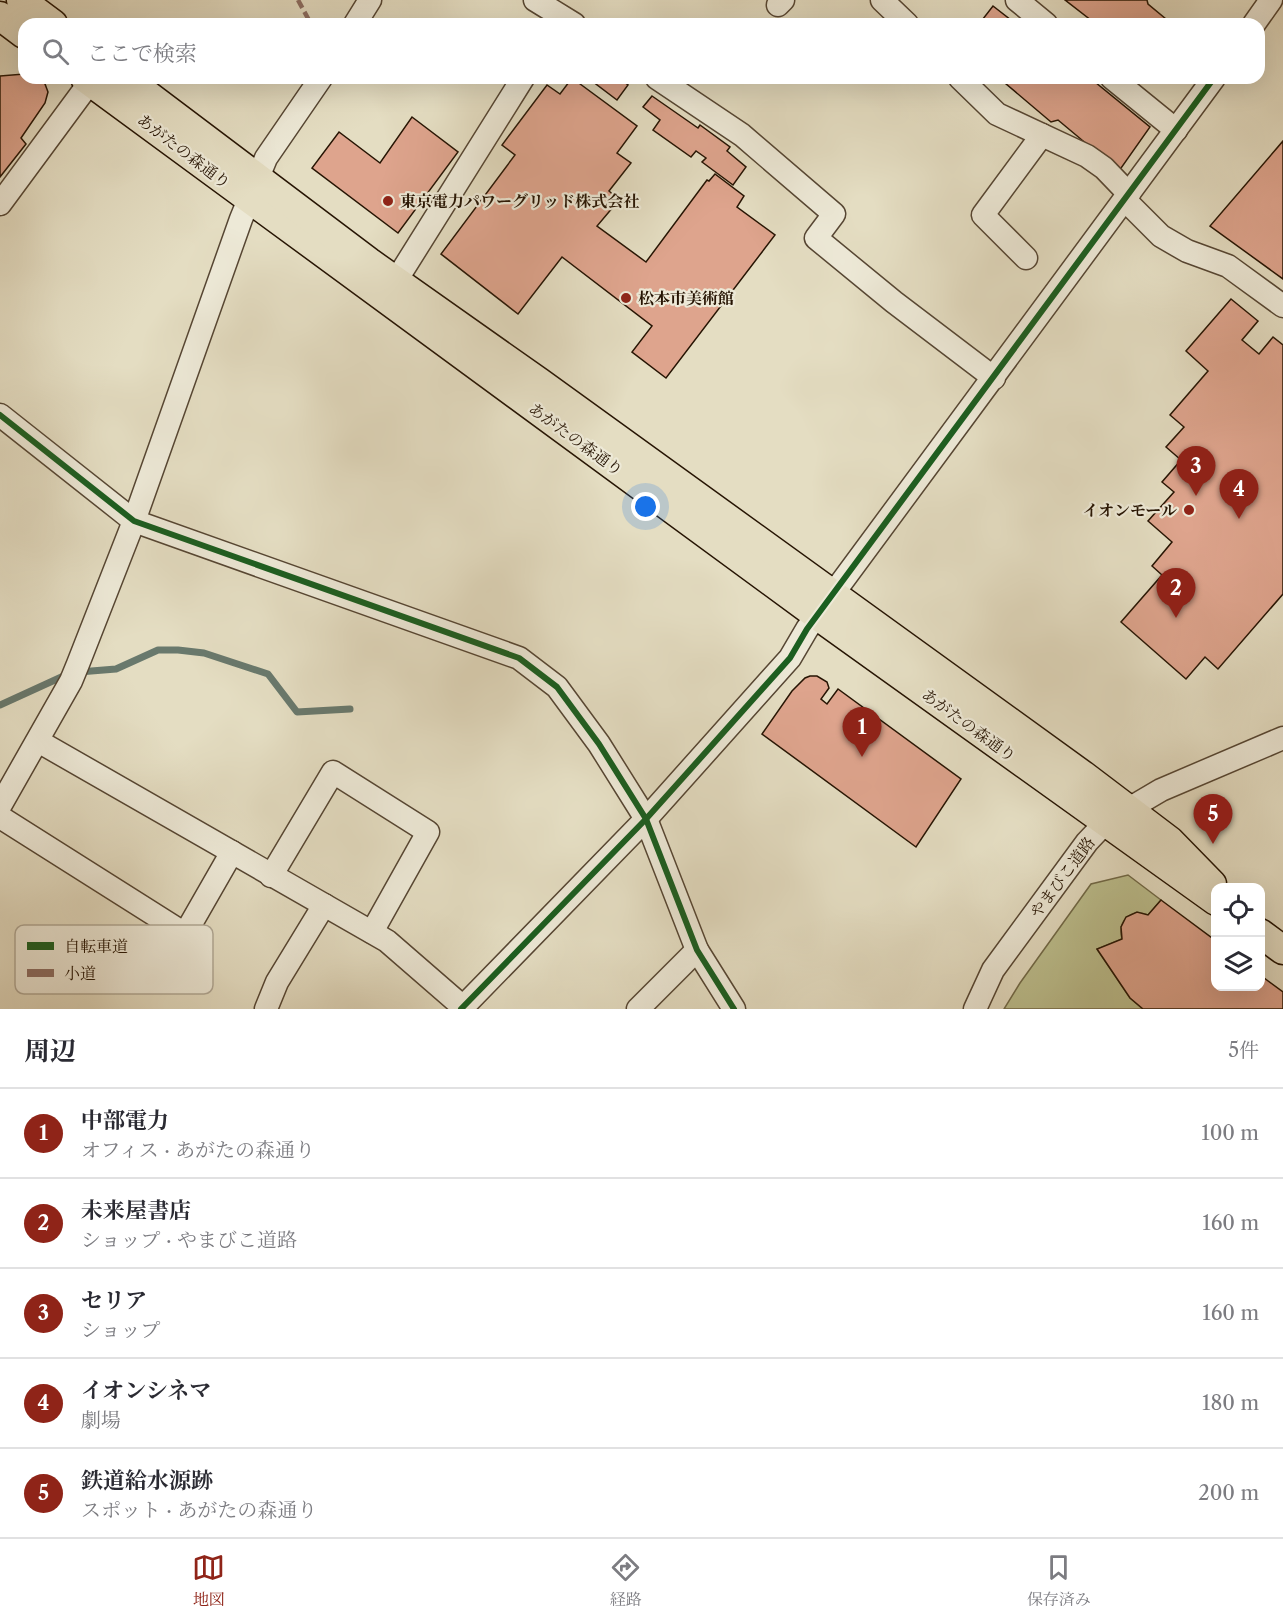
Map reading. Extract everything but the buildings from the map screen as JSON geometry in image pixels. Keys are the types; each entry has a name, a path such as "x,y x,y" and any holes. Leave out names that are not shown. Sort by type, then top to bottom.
{"main road":[{"name":"あがたの森通り","path":"96,84 253,189 1116,815 1211,898"},
{"name":"あがたの森通り","path":"132,84 253,189"},
{"name":"あがたの森通り","path":"1116,815 1170,841 1212,883"},
{"path":"1265,937 1283,950"}],"street":[{"path":"359,18 370,0"},
{"path":"535,0 560,18"},
{"path":"882,0 901,18"},
{"path":"1017,0 1039,18"},
{"path":"1258,18 1271,0"},
{"path":"0,204 85,84"},
{"path":"0,806 75,673 134,521 266,158 317,84"},
{"path":"390,289 519,84"},
{"path":"666,84 742,135 834,214 816,238 894,302 994,378"},
{"path":"966,84 997,114 1088,156 1104,168 1161,236 1187,251 1228,266 1283,306"},
{"path":"1119,84 1176,130"},
{"path":"38,741 271,876 387,940 462,1008 646,819 790,658 826,605 1210,84"},
{"path":"1026,258 983,215 1042,135"},
{"path":"0,415 134,521 519,658 557,687 599,744 646,819 698,950 734,1009"},
{"name":"やまびこ道路","path":"975,1009 993,970 1087,842 1116,815 1161,790 1283,738"},
{"path":"271,876 333,772 428,832 372,932"},
{"path":"0,817 171,925"},
{"path":"190,925 232,852"},
{"path":"266,1009 277,982 324,905"},
{"path":"638,1009 698,950"}],"green space":[{"path":"1128,875 1161,900 1148,915 1136,913 1127,918 1122,927 1122,939 1097,949 1130,998 1143,1009 1004,1009 1091,884"}],"waterway":[{"path":"79,672 116,669 158,650 204,653 268,674 297,712 350,709"},
{"path":"0,705 68,674"}],"marked path":[{"path":"298,0 308,18"}],"cycle path":[{"path":"461,1009 646,819 790,658 807,629 1210,84"},
{"path":"0,415 134,521 519,658 557,687 599,744 646,819 697,950 734,1009"}],"place":[{"name":"東京電力パワーグリッド株式会社","path":"388,201"},
{"name":"松本市美術館","path":"626,298"},
{"name":"セリア","path":"1196,496"},
{"name":"イオンモール","path":"1189,510"},
{"name":"イオンシネマ","path":"1239,519"},
{"name":"未来屋書店","path":"1176,618"},
{"name":"中部電力","path":"862,757"},
{"name":"鉄道給水源跡","path":"1213,844"}]}
